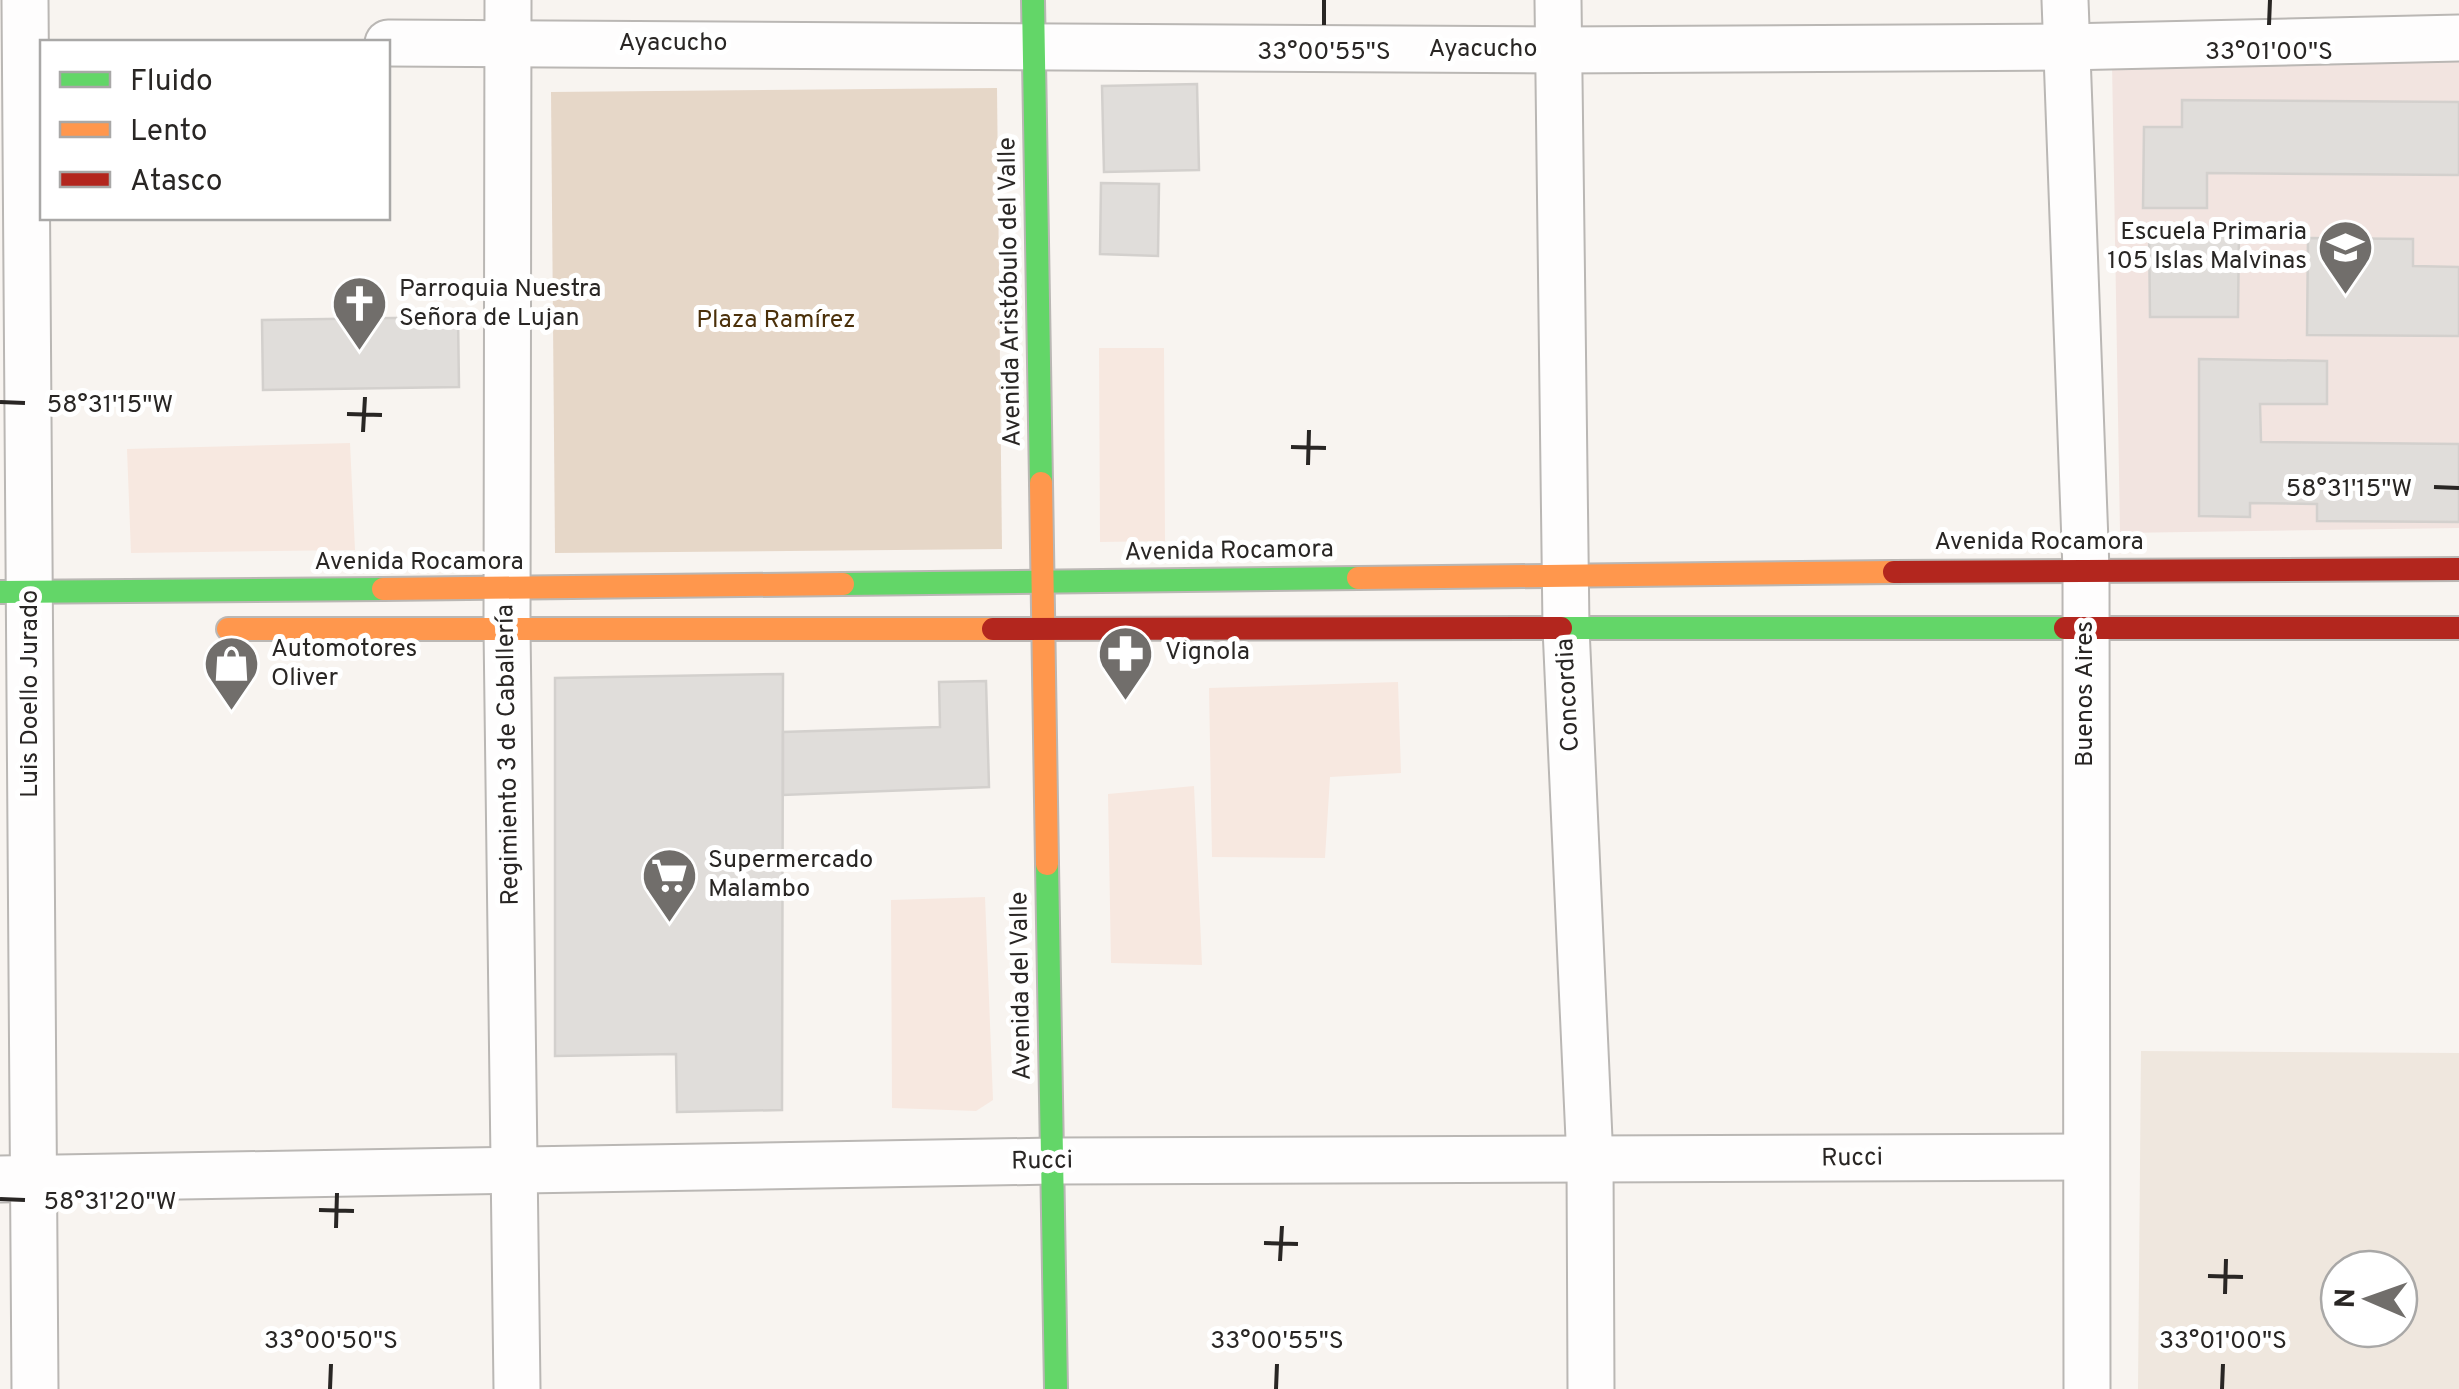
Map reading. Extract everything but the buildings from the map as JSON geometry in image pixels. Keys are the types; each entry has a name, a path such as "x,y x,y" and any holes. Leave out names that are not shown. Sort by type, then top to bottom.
{"main road":[{"name":"Avenida Aristóbulo del Valle","path":"1034,0 1043,583"},
{"name":"Avenida Rocamora","path":"209,629 1043,583 1565,574 2459,569"},
{"name":"Avenida del Valle","path":"1043,583 1056,1389"},
{"name":"Avenida Rocamora","path":"22,614 508,610 1042,630 2459,628"}],"street":[{"name":"Concordia","path":"1558,0 1566,628 1590,1161 1592,1389"},
{"name":"Buenos Aires","path":"2066,0 2086,570 2088,1389"},
{"name":"Ayacucho","path":"390,43 509,21 1034,47 2065,47 2459,38"},
{"name":"Regimiento 3 de Caballería","path":"509,21 508,610 516,1389"},
{"name":"Luis Doello Jurado","path":"23,32 17,1178 35,1389"},
{"name":"Rucci","path":"17,1178 514,1173 1053,1161 2085,1157"}],"shaded area":[{"path":"2459,59 2459,528 2120,533 2112,63"},
{"path":"1099,348 1164,348 1165,541 1100,542"},
{"path":"350,443 355,550 131,553 127,449"},
{"path":"1398,682 1401,773 1330,777 1325,858 1212,857 1209,688"},
{"path":"1194,786 1202,965 1111,963 1108,794"},
{"path":"985,897 993,1100 976,1111 892,1108 891,900"},
{"path":"2141,1051 2459,1053 2459,1389 2138,1389"}],"green space":[{"name":"Plaza Ramírez","path":"997,88 1002,549 555,553 551,92"}],"traffic: fast":[{"path":"1033,0 1041,483"},
{"path":"843,584 1358,578"},
{"path":"0,592 383,589"},
{"path":"1561,628 2065,628"},
{"path":"1047,864 1056,1389"}],"traffic: slow":[{"path":"1041,483 1047,864"},
{"path":"1358,578 1894,572"},
{"path":"383,589 843,584"},
{"path":"228,629 993,629"}],"traffic: jam":[{"path":"1894,572 2459,569"},
{"path":"993,629 1561,628"},
{"path":"2065,628 2459,628"}],"place":[{"name":"Escuela Primaria 105 Islas Malvinas","path":"2346,296"},
{"name":"Parroquia Nuestra Señora de Lujan","path":"360,353"},
{"name":"Vignola","path":"1126,702"},
{"name":"Automotores Oliver","path":"232,713"},
{"name":"Supermercado Malambo","path":"669,924"}]}
